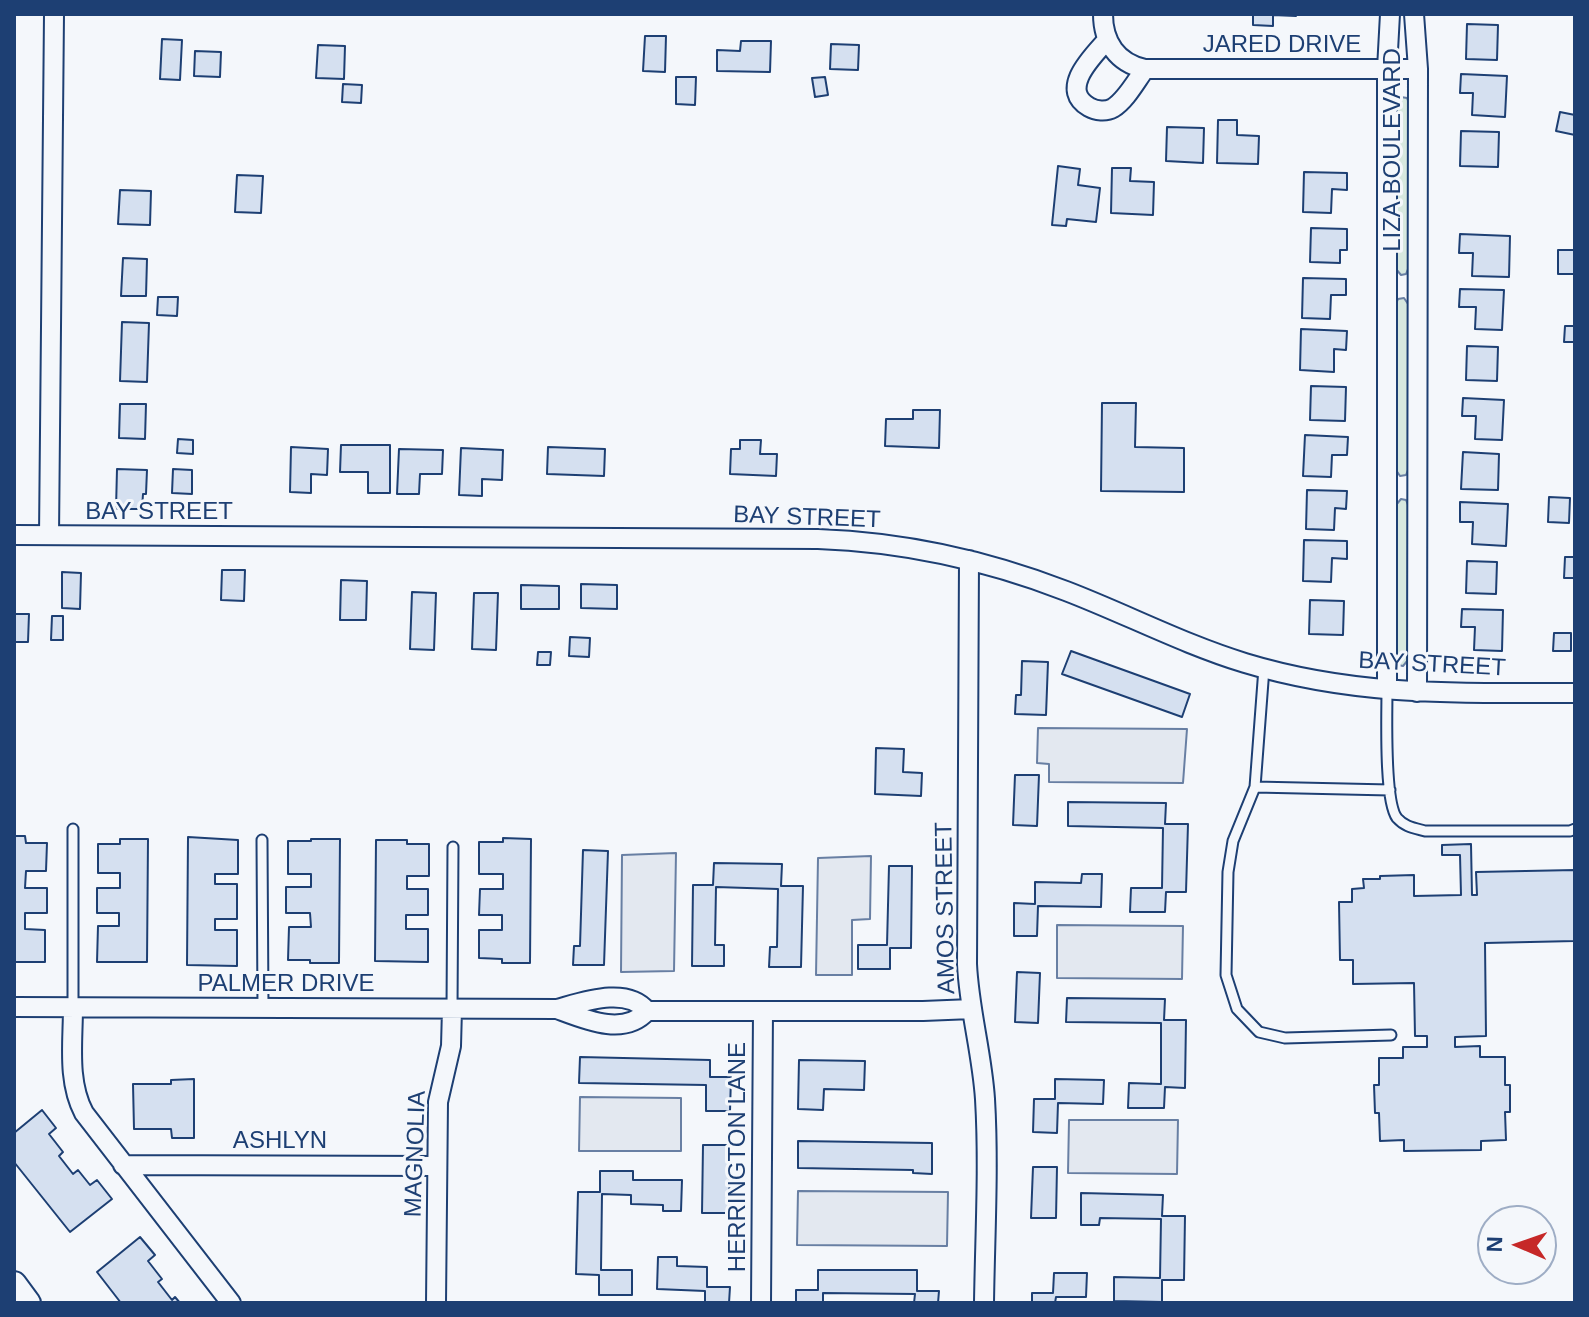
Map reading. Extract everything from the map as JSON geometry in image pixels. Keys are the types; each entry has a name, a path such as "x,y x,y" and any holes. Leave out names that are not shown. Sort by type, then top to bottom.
{"main road":[{"path":"14,1284 28,1303"}],"street":[{"path":"49,535 54,14"},
{"path":"1103,14 1104,31 1111,48 1128,64 1145,69 1120,103 1103,111 1085,105 1077,89 1079,75 1107,40"},
{"name":"LIZA BOULEVARD","path":"1387,690 1387,69 1390,14"},
{"name":"LIZA BOULEVARD","path":"1414,14 1418,69 1417,692"},
{"name":"JARED DRIVE","path":"1145,69 1418,69"},
{"name":"LIZA BOULEVARD","path":"1387,286 1418,285"},
{"path":"1387,487 1417,487"},
{"name":"BAY STREET","path":"14,535 818,539 885,544 969,560 1040,581 1201,648 1264,668 1333,683 1417,692 1575,693"},
{"name":"AMOS STREET","path":"969,560 967,964 985,1102 984,1303"},
{"name":"PALMER DRIVE","path":"14,1007 557,1009 593,1022 606,1023 634,1022 647,1011 972,1009"},
{"path":"73,1007 73,1078 78,1100 89,1121 231,1303"},
{"name":"MAGNOLIA","path":"436,1303 438,1102 451,1046 452,1009"},
{"name":"HERRINGTON LANE","path":"761,1303 763,1011"},
{"name":"ASHLYN","path":"123,1165 437,1166"}],"lane":[{"path":"1264,668 1255,787 1233,841 1228,872 1226,975 1237,1009 1259,1032 1285,1038 1391,1035"},
{"path":"1387,690 1390,790 1395,815 1407,827 1425,831 1575,829"},
{"path":"1255,787 1390,790"},
{"path":"73,829 73,1007"},
{"path":"262,840 263,1008"},
{"path":"452,1009 453,847"}],"shaded area":[{"path":"1407,98 1409,103 1408,269 1406,274 1401,275 1396,269 1397,100"},
{"path":"1404,298 1408,304 1408,470 1406,475 1400,476 1396,470 1396,304 1398,299"},
{"path":"1401,499 1406,500 1408,505 1408,660 1403,666 1398,665 1396,660 1396,505"},
{"path":"1038,728 1187,729 1183,783 1049,782 1049,764 1037,763"},
{"path":"676,853 674,971 621,972 622,855"},
{"path":"871,856 870,919 852,920 852,975 816,975 818,858"},
{"path":"1057,925 1183,926 1182,979 1057,978"},
{"path":"580,1097 681,1098 681,1151 579,1151"},
{"path":"1069,1120 1178,1120 1177,1174 1068,1173"},
{"path":"798,1191 948,1192 947,1246 797,1245"}],"building":[{"path":"1253,14 1296,16 1273,15 1273,26 1253,25"},
{"path":"1467,24 1498,25 1497,60 1466,59"},
{"path":"645,36 666,36 665,72 643,71"},
{"path":"162,39 182,40 180,80 160,79"},
{"path":"741,41 771,41 770,72 717,71 717,50 740,51"},
{"path":"831,44 859,45 858,70 830,69"},
{"path":"318,45 345,46 344,79 316,78"},
{"path":"195,51 221,52 220,77 194,76"},
{"path":"1461,74 1507,76 1505,117 1472,115 1473,93 1460,93"},
{"path":"676,77 696,77 695,105 676,104"},
{"path":"825,77 828,95 815,97 812,78"},
{"path":"343,84 362,85 361,103 342,102"},
{"path":"1560,112 1575,115 1575,135 1556,131"},
{"path":"1218,120 1237,120 1237,135 1259,136 1258,164 1217,163"},
{"path":"1167,127 1204,128 1203,163 1166,161"},
{"path":"1461,131 1499,132 1498,167 1460,166"},
{"path":"1058,166 1080,169 1078,185 1100,188 1096,222 1067,219 1066,226 1052,225"},
{"path":"1112,168 1131,168 1130,181 1154,182 1153,215 1111,213"},
{"path":"1304,172 1347,173 1347,190 1332,189 1331,213 1303,212"},
{"path":"237,175 263,176 261,213 235,212"},
{"path":"120,190 151,191 150,225 118,224"},
{"path":"1311,228 1347,229 1347,250 1340,250 1340,263 1310,262"},
{"path":"1460,234 1510,236 1509,277 1472,276 1473,253 1459,253"},
{"path":"1558,250 1575,250 1575,274 1558,274"},
{"path":"123,258 147,259 146,296 121,296"},
{"path":"1303,278 1346,279 1346,295 1331,295 1330,319 1302,318"},
{"path":"1460,289 1504,290 1502,330 1475,329 1476,307 1459,307"},
{"path":"158,297 178,297 177,316 157,315"},
{"path":"122,322 149,323 147,382 120,381"},
{"path":"1565,326 1575,326 1575,342 1564,342"},
{"path":"1301,329 1347,331 1346,350 1334,349 1334,372 1300,370"},
{"path":"1467,346 1498,347 1497,381 1466,380"},
{"path":"1311,386 1346,387 1345,421 1310,420"},
{"path":"1463,398 1504,400 1502,440 1475,439 1476,416 1462,416"},
{"path":"1102,403 1136,403 1135,447 1184,448 1184,492 1101,491"},
{"path":"120,404 146,404 145,439 119,438"},
{"path":"913,410 940,410 939,448 885,446 886,419 913,419"},
{"path":"1305,435 1348,437 1347,455 1332,455 1331,477 1303,476"},
{"path":"178,439 193,440 193,454 177,453"},
{"path":"740,440 761,440 760,454 777,454 776,476 730,474 731,449 740,449"},
{"path":"341,445 390,445 390,493 368,493 368,472 340,472"},
{"path":"291,447 328,449 327,475 311,474 311,493 290,492"},
{"path":"548,447 605,449 604,476 547,474"},
{"path":"461,448 503,450 502,480 482,479 482,496 459,495"},
{"path":"399,449 443,450 442,474 420,474 419,494 397,494"},
{"path":"1463,452 1499,454 1498,490 1461,489"},
{"path":"117,469 147,470 142,509 116,509"},
{"path":"173,469 192,470 192,494 172,493"},
{"path":"1307,490 1347,491 1346,509 1335,508 1334,530 1306,529"},
{"path":"1549,497 1570,498 1569,523 1548,522"},
{"path":"1460,502 1508,504 1506,546 1472,544 1473,522 1460,522"},
{"path":"1304,540 1347,541 1347,559 1332,558 1331,582 1303,581"},
{"path":"1565,557 1575,557 1575,578 1564,578"},
{"path":"1467,561 1497,562 1496,594 1466,593"},
{"path":"222,570 245,570 244,601 221,600"},
{"path":"62,572 81,573 80,609 62,608"},
{"path":"341,580 367,581 366,620 340,620"},
{"path":"581,584 617,585 617,609 581,608"},
{"path":"521,585 559,586 559,609 521,609"},
{"path":"412,592 436,593 434,650 410,649"},
{"path":"474,593 498,593 496,650 472,649"},
{"path":"1310,600 1344,601 1343,635 1309,634"},
{"path":"1462,609 1503,610 1502,651 1474,650 1475,627 1461,627"},
{"path":"14,614 29,614 28,642 14,642"},
{"path":"52,616 63,616 63,640 51,640"},
{"path":"1554,633 1571,633 1571,651 1553,651"},
{"path":"570,637 590,638 589,657 569,656"},
{"path":"1071,651 1190,694 1182,717 1062,674"},
{"path":"538,652 551,652 550,665 537,665"},
{"path":"1022,661 1048,662 1046,715 1015,714 1016,695 1021,695"},
{"path":"876,748 904,749 903,772 922,773 921,796 875,794"},
{"path":"1015,775 1039,775 1037,826 1013,825"},
{"path":"1068,802 1166,803 1165,824 1188,824 1186,892 1166,892 1165,912 1130,912 1131,888 1162,888 1163,828 1068,826"},
{"path":"14,836 25,836 26,843 47,843 46,871 26,871 25,888 47,888 47,913 25,913 25,929 45,930 45,962 14,962"},
{"path":"188,837 238,840 238,874 215,874 215,884 237,884 237,919 215,919 215,930 237,930 237,966 187,965"},
{"path":"503,838 531,839 530,963 502,963 502,959 479,958 479,930 502,930 502,915 479,915 480,889 503,889 503,874 479,874 479,842 503,842"},
{"path":"120,839 148,839 147,962 97,962 98,926 119,926 119,913 97,913 97,888 120,888 120,873 98,873 98,844 120,844"},
{"path":"340,839 339,963 288,960 289,927 311,927 310,913 286,913 286,887 311,887 311,874 288,874 288,841"},
{"path":"376,840 429,844 429,876 407,876 407,889 428,889 428,915 406,915 406,929 428,929 428,962 375,961"},
{"path":"1471,844 1472,895 1477,895 1476,872 1575,870 1575,941 1485,943 1486,1036 1455,1037 1455,1047 1480,1046 1480,1057 1505,1057 1505,1085 1510,1085 1510,1112 1505,1112 1506,1140 1481,1141 1481,1150 1404,1151 1404,1140 1380,1141 1374,1085 1379,1085 1379,1058 1403,1058 1403,1047 1427,1047 1427,1036 1415,1036 1414,983 1353,984 1353,960 1340,960 1339,902 1352,902 1352,889 1364,888 1363,879 1380,879 1380,876 1414,875 1414,896 1461,895 1460,855 1442,855 1442,845"},
{"path":"583,850 608,851 604,965 573,965 574,946 580,946"},
{"path":"714,863 782,864 781,886 803,886 801,967 769,967 770,947 777,947 778,889 716,887 715,945 724,945 724,966 692,966 693,885 713,885"},
{"path":"889,866 912,866 911,948 890,948 890,969 858,969 858,945 887,945"},
{"path":"1082,874 1102,874 1101,907 1038,906 1037,936 1014,936 1014,903 1035,904 1035,882 1081,883"},
{"path":"1017,972 1040,973 1038,1023 1015,1022"},
{"path":"1067,998 1165,999 1164,1020 1186,1020 1185,1088 1165,1087 1164,1108 1128,1108 1129,1083 1161,1084 1161,1023 1066,1022"},
{"path":"580,1057 710,1060 710,1077 731,1077 730,1111 706,1111 706,1085 579,1083"},
{"path":"799,1060 865,1061 864,1090 824,1089 823,1110 798,1109"},
{"path":"194,1079 194,1138 172,1138 171,1129 134,1129 133,1084 171,1084 171,1080"},
{"path":"1055,1079 1104,1080 1103,1104 1058,1103 1057,1133 1033,1132 1034,1099 1055,1099"},
{"path":"42,1110 56,1128 49,1134 63,1152 59,1156 73,1174 78,1170 90,1185 97,1180 112,1199 70,1232 14,1162 14,1133"},
{"path":"798,1141 932,1143 932,1174 913,1173 913,1170 798,1168"},
{"path":"703,1145 730,1145 729,1213 702,1213"},
{"path":"1033,1167 1057,1167 1056,1218 1031,1218"},
{"path":"600,1171 633,1171 633,1180 682,1180 681,1211 663,1211 663,1205 631,1204 631,1195 602,1194 601,1270 632,1270 632,1295 599,1295 599,1275 576,1274 578,1192 600,1192"},
{"path":"1081,1193 1163,1195 1162,1216 1185,1216 1184,1280 1162,1280 1162,1302 1114,1301 1114,1277 1160,1278 1161,1219 1100,1218 1099,1225 1081,1225"},
{"path":"140,1237 155,1255 148,1261 162,1279 158,1282 172,1300 175,1297 180,1303 121,1303 97,1272"},
{"path":"658,1257 677,1257 677,1266 707,1267 707,1287 730,1287 729,1303 705,1303 705,1291 657,1289"},
{"path":"818,1270 917,1270 917,1291 939,1291 938,1303 914,1303 915,1294 823,1293 823,1303 796,1303 796,1290 818,1290"},
{"path":"1054,1273 1087,1273 1086,1297 1056,1297 1055,1303 1032,1303 1032,1293 1053,1293"}]}
